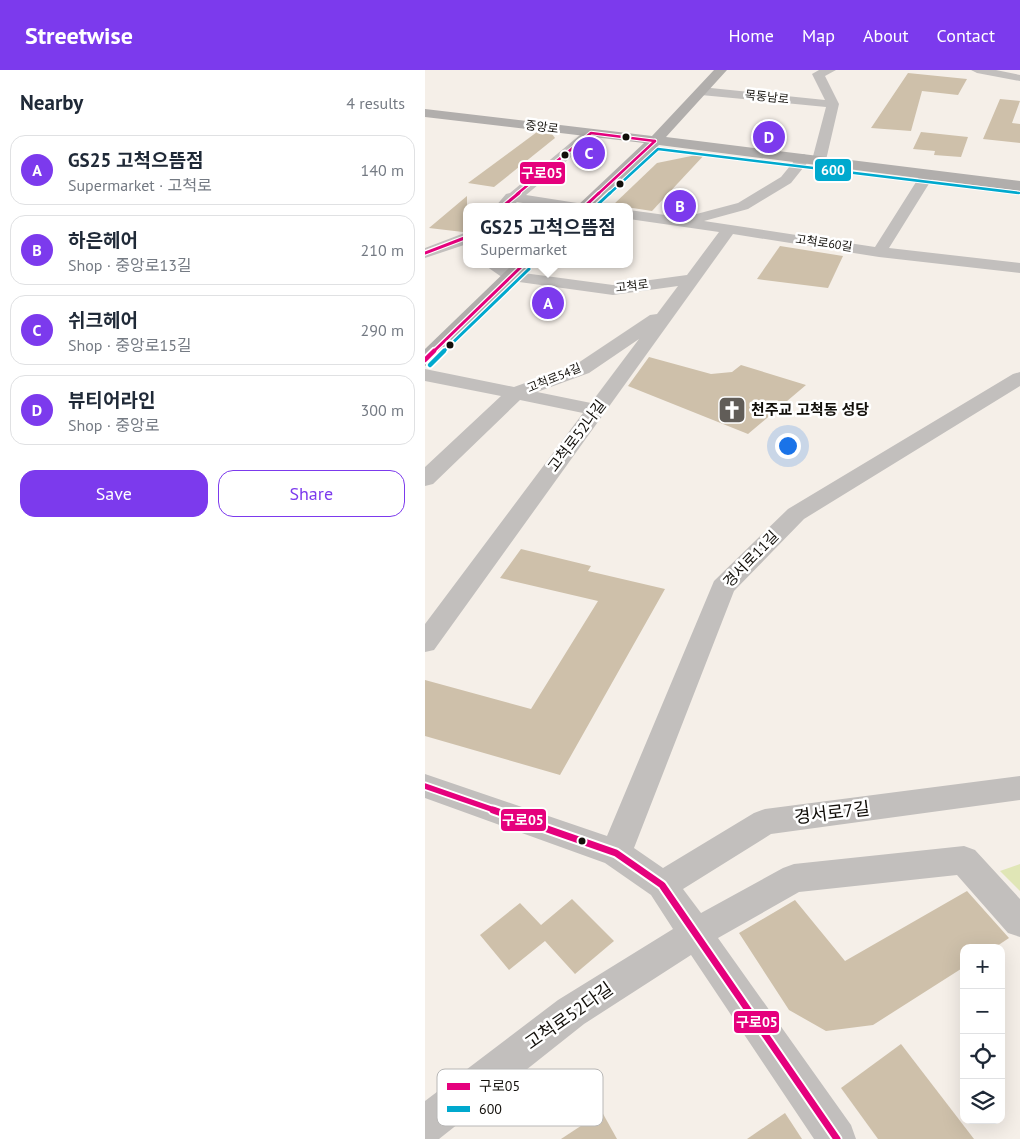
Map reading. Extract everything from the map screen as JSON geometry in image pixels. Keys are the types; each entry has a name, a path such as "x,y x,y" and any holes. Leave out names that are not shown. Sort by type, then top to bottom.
{"main road":[{"path":"588,203 655,141 721,70"},
{"name":"중앙로","path":"425,113 1020,186"},
{"path":"425,360 518,270"}],"street":[{"path":"679,222 743,206 786,180 811,159 833,104 818,74 830,70"},
{"path":"977,70 1020,78"},
{"path":"1008,92 1020,78"},
{"name":"목동남로","path":"701,91 833,104"},
{"path":"507,202 591,133"},
{"path":"879,252 928,174"},
{"path":"507,202 521,203"},
{"name":"고척로60길","path":"633,215 879,252 1020,268"},
{"name":"고척로52나길","path":"425,643 729,229"},
{"path":"425,253 462,244"},
{"name":"고척로","path":"518,270 613,290 693,279"},
{"name":"고척로54길","path":"425,479 516,393 582,368 671,308"},
{"path":"425,375 597,410"},
{"name":"경서로11길","path":"616,853 723,587 795,514 1020,378"},
{"path":"425,786 616,853 662,885 837,1139"},
{"name":"경서로7길","path":"662,885 765,822 1020,788"},
{"name":"고척로52다길","path":"497,1069 571,1012 695,934 794,878 964,860 1020,922"},
{"name":"고척로52다길","path":"425,1125 437,1116"}],"green space":[{"path":"1020,864 1020,891 1000,871"}],"building":[{"path":"908,73 967,79 958,95 922,91 911,131 871,128"},
{"path":"1000,99 1020,101 1012,123 1020,124 1020,143 983,139"},
{"path":"537,132 552,134 555,138 494,187 468,183"},
{"path":"921,132 968,137 961,157 934,155 935,151 913,149"},
{"path":"706,153 652,211 633,208 633,203 615,203 657,163"},
{"path":"467,196 467,203 463,203 463,232 429,228"},
{"path":"780,246 843,256 828,288 757,279"},
{"name":"천주교 고척동 성당","path":"649,357 711,374 732,372 741,365 806,385 748,434 628,386"},
{"path":"521,549 591,566 588,571 665,589 560,775 425,736 425,680 531,709 598,601 500,578"},
{"path":"967,891 1009,938 1000,944 960,944 960,970 873,1025 826,1031 789,1010 739,933 795,900 845,961"},
{"path":"572,899 614,941 575,974 545,941 509,970 480,935 520,903 541,925"},
{"path":"901,1044 960,1121 960,1124 962,1124 974,1139 878,1139 841,1088"},
{"path":"785,1113 802,1139 747,1139"},
{"path":"603,1114 617,1139 561,1139 581,1126 603,1126"}],"transit line":[{"name":"구로05","path":"507,203 591,133 655,141"},
{"name":"구로05","path":"588,203 655,141"},
{"name":"600","path":"599,203 658,149 1019,193"},
{"name":"구로05","path":"425,253 463,239"},
{"name":"구로05","path":"425,360 520,268"},
{"name":"600","path":"430,365 529,269"},
{"name":"구로05","path":"425,786 616,853 662,885 837,1139"}],"place":[{"name":"뷰티어라인","path":"769,137"},
{"name":"쉬크헤어","path":"589,153"},
{"name":"하은헤어","path":"680,206"},
{"name":"GS25 고척으뜸점","path":"548,303"},
{"name":"천주교 고척동 성당","path":"732,410"}]}
